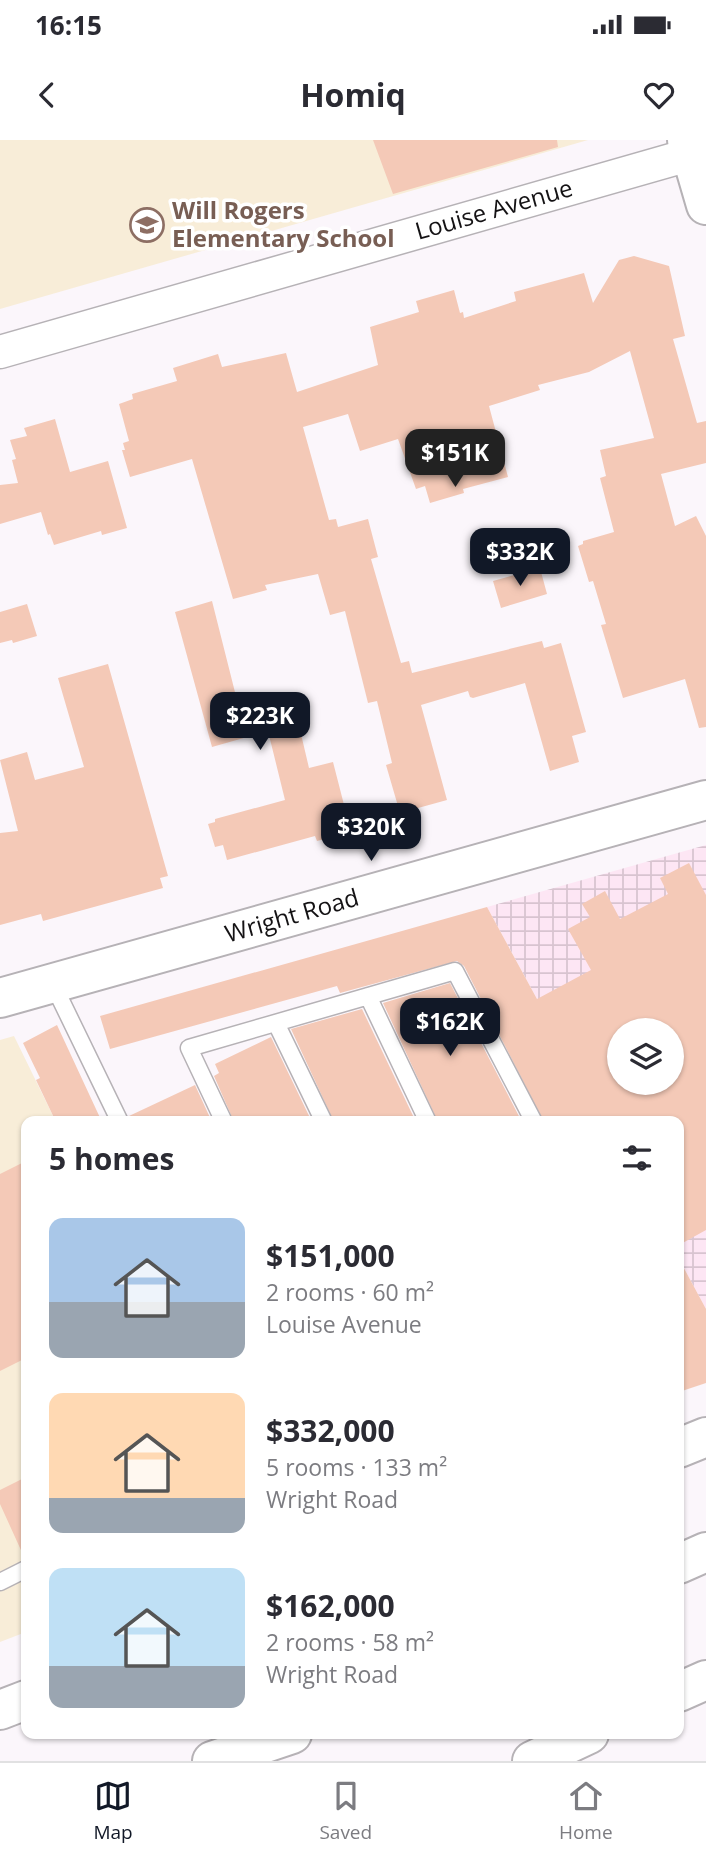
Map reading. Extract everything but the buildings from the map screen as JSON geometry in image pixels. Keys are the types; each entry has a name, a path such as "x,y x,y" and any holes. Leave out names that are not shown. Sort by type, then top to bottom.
{"main road":[{"path":"695,148 706,205"},
{"name":"Wright Road","path":"0,998 706,800"},
{"path":"684,1446 706,1437"},
{"path":"684,1562 706,1552"},
{"path":"684,1690 706,1679"},
{"path":"0,1710 21,1702"},
{"path":"212,1761 277,1739"},
{"path":"259,1761 305,1739"},
{"path":"532,1761 578,1739"}],"street":[{"name":"Louise Avenue","path":"0,352 695,148"}],"lane":[{"path":"221,1116 189,1048 455,971 531,1116"},
{"path":"53,984 117,1116"},
{"path":"368,996 425,1116"},
{"path":"276,1023 321,1116"},
{"path":"0,1581 21,1571"}],"shaded area":[{"name":"Will Rogers Elementary School","path":"0,140 588,140 0,309"},
{"path":"706,845 706,1309 684,1268 684,1116 601,1116 487,907"},
{"path":"14,1036 53,1116 21,1116 21,1634 0,1642 0,1040"}],"place":[{"name":"Will Rogers Elementary School","path":"147,225"}]}
